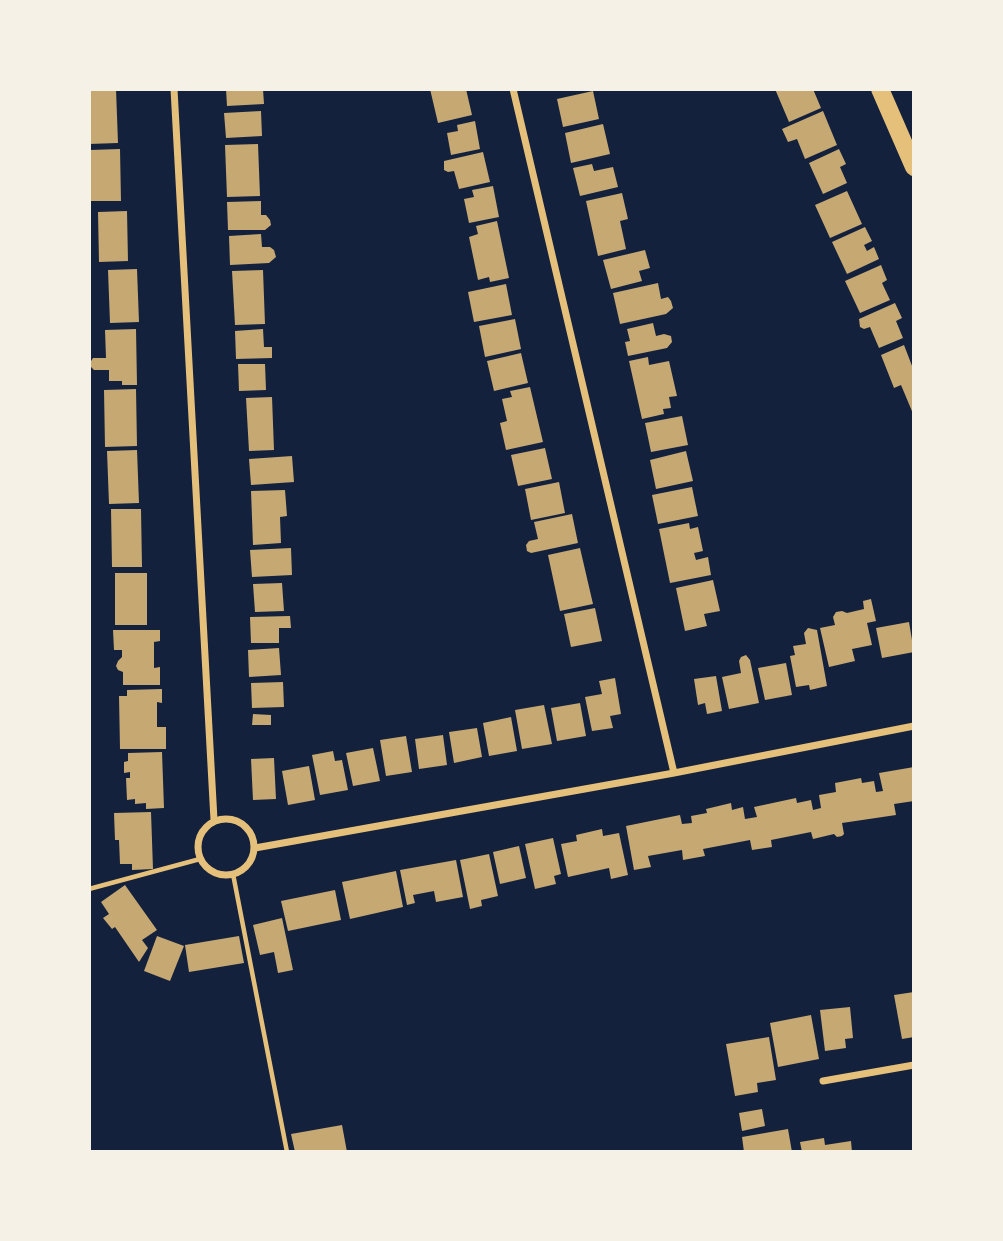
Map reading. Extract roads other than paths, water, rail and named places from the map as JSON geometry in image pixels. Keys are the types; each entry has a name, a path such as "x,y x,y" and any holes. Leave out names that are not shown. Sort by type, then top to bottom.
{"main road":[{"path":"880,89 914,167"}],"street":[{"path":"174,89 214,820"},
{"path":"513,89 674,773"},
{"path":"255,848 674,773 914,726"},
{"path":"232,819 244,824 252,835 255,848 253,857 242,871 233,874 214,873 200,859 197,847 200,835 214,820 232,819"},
{"path":"823,1081 914,1065"}]}
